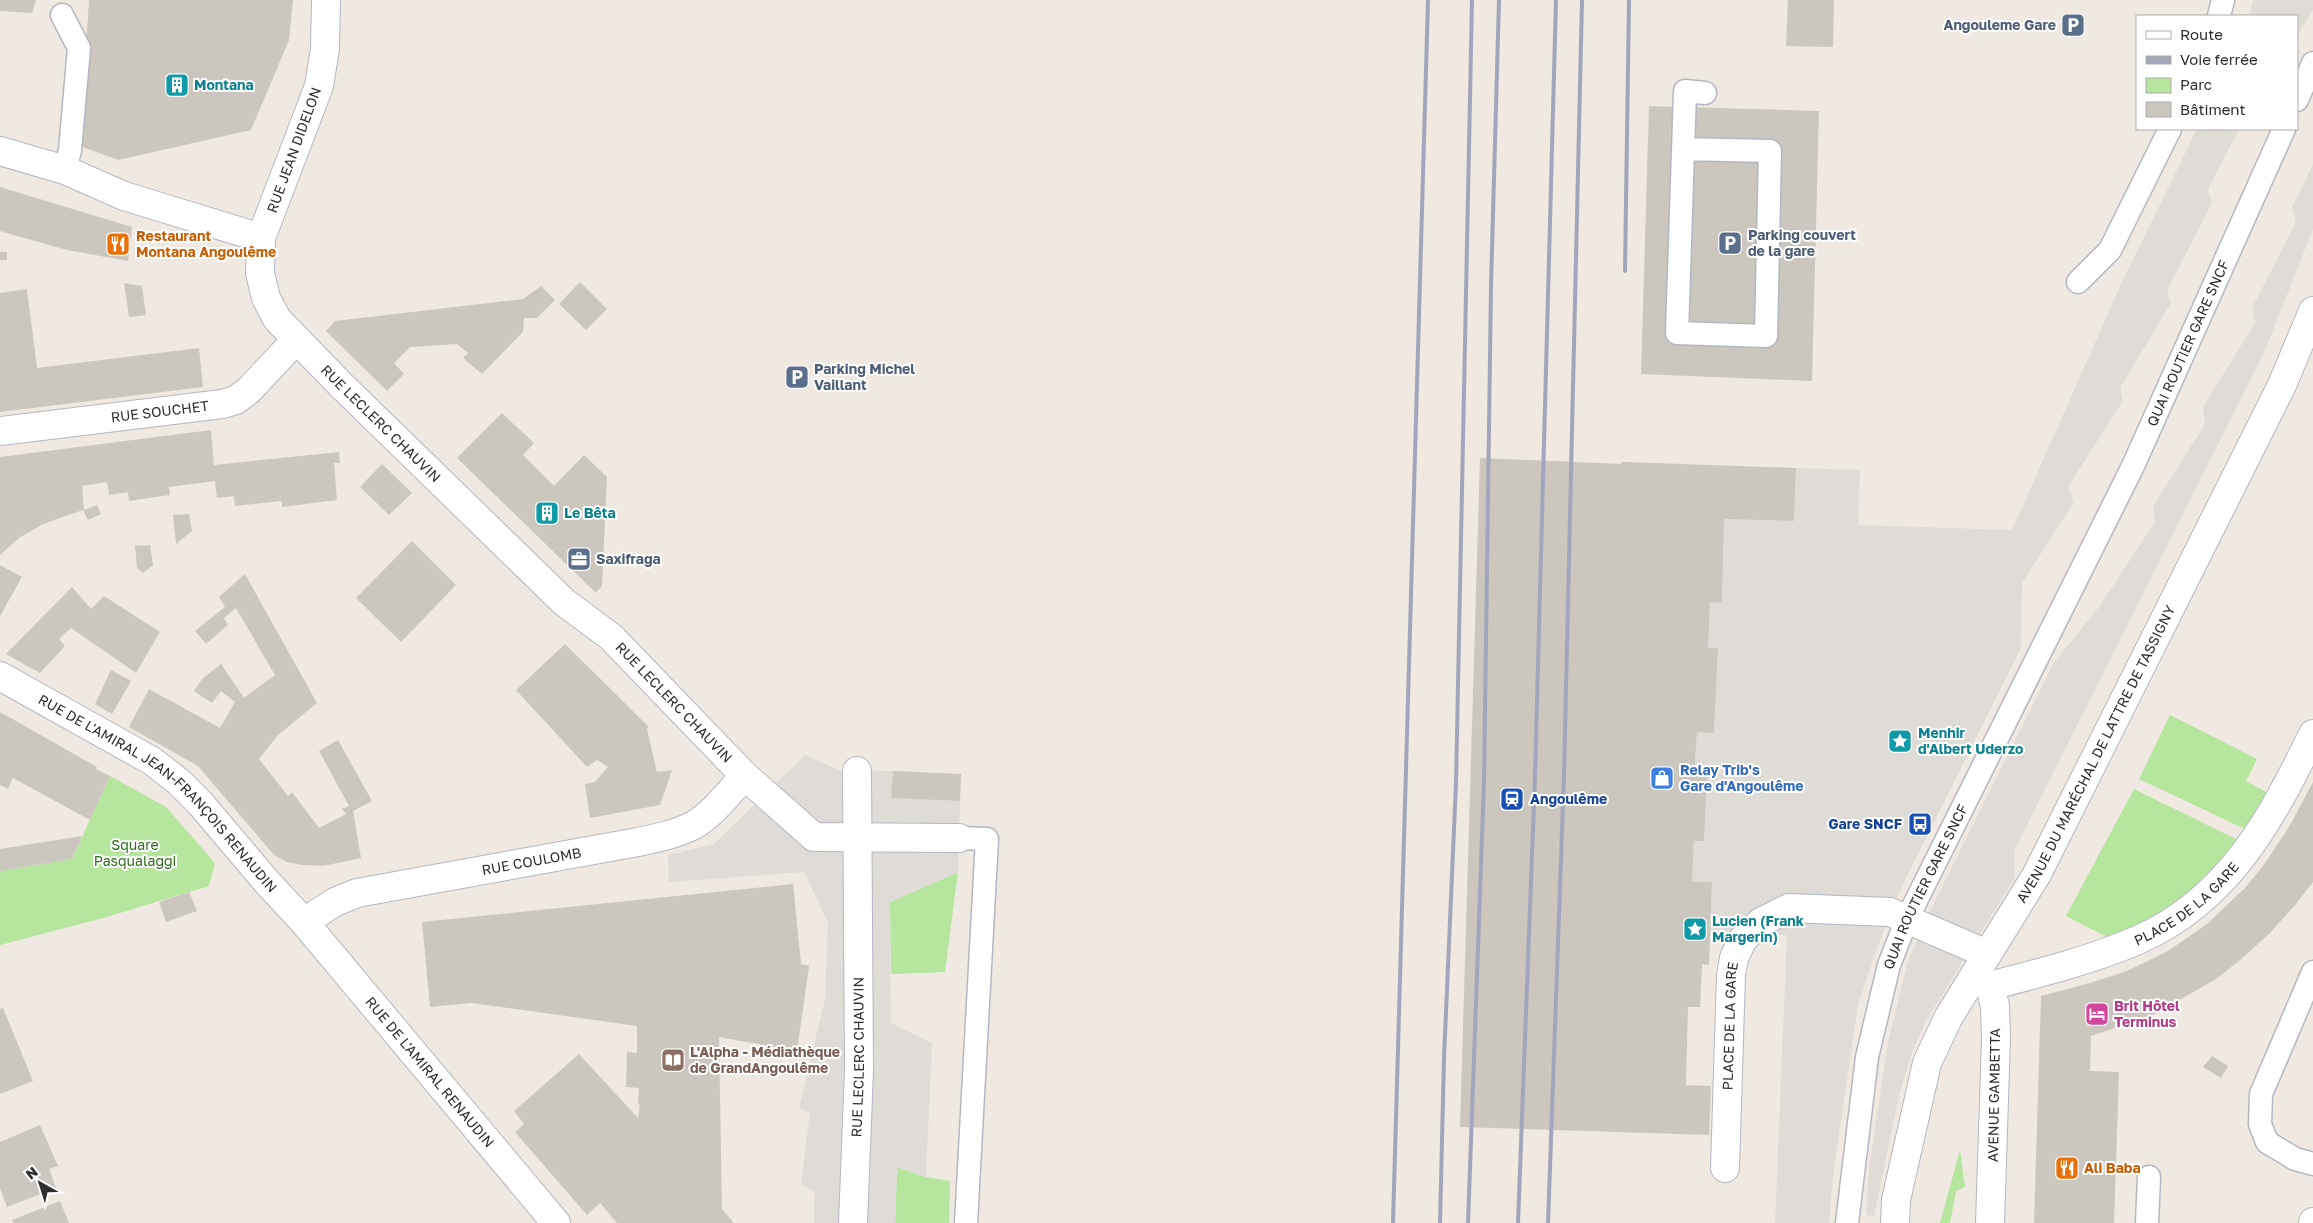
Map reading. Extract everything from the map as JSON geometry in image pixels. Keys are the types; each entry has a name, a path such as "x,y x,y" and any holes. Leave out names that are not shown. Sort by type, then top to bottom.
{"street":[{"name":"RUE JEAN DIDELON","path":"261,238 319,86 325,49 326,0"},
{"path":"0,150 65,170 124,196 261,238"},
{"name":"RUE LECLERC CHAUVIN","path":"261,238 260,273 266,298 277,319 296,340 564,602 611,637 745,776 814,837 858,838"},
{"name":"AVENUE DU MARÉCHAL DE LATTRE DE TASSIGNY","path":"1891,1215 1927,1064 1948,1018 1984,972 2037,874 2282,385 2313,311"},
{"name":"RUE SOUCHET","path":"0,431 222,404 236,400 249,390 296,340"},
{"name":"RUE DE L'AMIRAL JEAN-FRANÇOIS RENAUDIN","path":"0,676 152,761 179,782 200,803 266,881 304,922"},
{"name":"PLACE DE LA GARE","path":"1725,1168 1731,975 1734,958 1744,939 1761,922 1789,908 1890,912 1907,919 1984,972 2097,954 2139,939 2172,922 2202,899 2223,879 2247,852 2269,820 2313,734"},
{"name":"RUE LECLERC CHAUVIN","path":"853,1223 859,1070 857,770"},
{"name":"RUE COULOMB","path":"304,922 335,902 357,893 638,842 672,834 695,824 711,812 745,776"},
{"path":"858,838 959,838"},
{"name":"RUE DE L'AMIRAL RENAUDIN","path":"304,922 556,1223"},
{"name":"AVENUE GAMBETTA","path":"1984,972 1995,1006 1996,1038 1990,1223"}],"lane":[{"path":"2219,15 2223,0"},
{"path":"62,15 79,48 70,150 65,170"},
{"path":"2298,98 2313,63"},
{"path":"1683,149 1770,151 1766,336 1677,333 1683,149 1685,91 1705,93"},
{"path":"2078,282 2110,250 2170,130"},
{"name":"QUAI ROUTIER GARE SNCF","path":"1847,1223 1868,1057 1889,965 1907,919 2087,554 2133,466 2284,130"},
{"path":"959,838 987,839 966,1223"},
{"path":"2313,972 2268,1073 2261,1094 2260,1104 2260,1124 2267,1142 2282,1152 2313,1164"},
{"path":"2147,1223 2149,1177"}],"green space":[{"path":"2170,715 2257,759 2246,781 2270,794 2247,830 2139,779"},
{"name":"Square Pasqualaggi","path":"110,776 166,807 215,863 209,886 103,918 0,945 0,871 72,859"},
{"path":"2134,789 2238,840 2204,881 2175,907 2151,922 2111,939 2066,916"},
{"path":"958,872 945,972 891,974 890,902"},
{"path":"1960,1150 1965,1187 1956,1191 1950,1223 1940,1223"},
{"path":"897,1167 926,1177 950,1181 949,1223 895,1223"}],"shaded area":[{"path":"2253,0 2313,0 2313,10 2298,34 2298,15 2249,15"},
{"path":"2197,130 2238,130 2208,189 2212,203 2167,291 2171,303 2120,388 2123,401 2068,487 2074,502 2022,583 2021,648 1904,882 1877,948 1858,1005 1833,1176 1829,1223 1775,1223 1787,935 1710,936 1712,883 1692,882 1694,841 1704,841 1707,777 1694,776 1697,732 1714,732 1718,649 1708,648 1710,602 1722,602 1724,519 1794,521 1796,468 1860,470 1858,525 2012,530 2121,284"},
{"path":"2313,164 2313,229 2264,353 2015,849 2014,879 1926,1021 1911,1055 1900,1092 1874,1216 1866,1215 1869,1169 1887,1047 1907,964 1926,919 2053,664 2099,607 2155,522 2153,506 2205,424 2203,407 2255,323 2252,308 2296,222 2292,207"},
{"path":"805,755 839,770 893,771 892,798 960,801 958,872 890,902 891,1023 932,1043 926,1177 897,1167 895,1223 814,1223 815,1192 801,1184 810,1112 799,1108 825,999 828,923 804,872 669,882 668,855 714,844"}],"building":[{"path":"0,0 36,0 32,13 0,11"},
{"name":"Montana","path":"89,0 293,0 289,40 251,130 118,160 80,146"},
{"path":"1788,0 1834,0 1833,47 1786,46"},
{"name":"Parking couvert de la gare","path":"1649,106 1819,111 1812,381 1641,374"},
{"path":"0,187 132,227 128,261 67,250 0,231"},
{"path":"0,252 7,252 7,260 0,260"},
{"path":"580,282 607,309 586,330 559,304"},
{"path":"124,283 142,286 146,315 129,317"},
{"path":"541,286 555,300 537,318 524,318 523,332 482,374 463,358 468,353 457,344 410,347 394,363 404,374 387,391 326,331 335,321 523,299"},
{"path":"27,289 37,368 199,348 203,387 0,412 0,293"},
{"path":"502,413 534,443 523,455 554,486 584,455 607,477 602,586 596,593 457,458"},
{"path":"211,430 214,465 339,452 340,463 334,463 337,500 282,507 282,501 235,506 234,496 217,498 215,481 169,487 170,495 129,501 128,492 109,495 107,482 82,486 84,510 97,505 101,514 88,520 83,510 43,524 19,538 0,555 0,457"},
{"path":"1480,458 1621,464 1621,462 1626,462 1796,468 1794,521 1724,519 1722,603 1710,602 1708,648 1718,648 1714,733 1697,732 1694,776 1707,777 1704,841 1694,841 1692,882 1712,882 1709,965 1702,964 1700,1007 1688,1007 1686,1085 1711,1086 1709,1135 1460,1127"},
{"path":"382,464 412,493 389,515 360,487"},
{"path":"189,514 192,531 176,544 173,515"},
{"path":"412,541 456,585 401,642 356,598"},
{"path":"150,545 153,565 143,573 137,568 135,546"},
{"path":"0,565 22,577 0,616"},
{"path":"245,574 317,703 278,735 259,759 288,796 292,792 319,828 346,814 342,809 349,806 319,751 338,740 372,801 353,811 361,858 323,866 287,862 274,855 198,766 129,727 149,689 220,728 235,702 221,691 212,703 194,691 202,679 221,664 244,698 275,675 236,608 224,618 228,625 206,644 195,631 225,607 219,597"},
{"path":"72,587 91,609 104,596 160,632 136,673 71,628 59,639 65,646 40,673 6,654"},
{"path":"565,644 649,727 647,729 657,772 672,770 660,805 590,818 585,784 595,782 608,767 597,760 587,767 516,690"},
{"path":"111,670 131,681 112,714 95,704"},
{"path":"0,712 110,776 90,820 13,778 8,789 0,785"},
{"path":"893,771 961,774 960,801 891,798"},
{"path":"2313,782 2313,882 2296,904 2269,934 2216,979 2176,1002 2177,1004 2148,1017 2091,1036 2090,1071 2119,1072 2114,1223 2034,1223 2041,996 2127,971 2168,951 2207,924 2245,888 2263,866 2289,827"},
{"path":"82,836 72,859 0,871 0,849"},
{"name":"L'Alpha - Médiathèque de GrandAngoulême","path":"793,884 801,964 809,966 797,1051 719,1037 722,1209 734,1223 617,1223 600,1203 587,1215 515,1132 524,1124 514,1111 579,1054 638,1118 640,1105 638,1104 639,1088 626,1087 627,1052 637,1053 637,1026 472,1003 430,1007 422,922"},
{"path":"189,892 197,911 166,922 159,902"},
{"path":"3,1008 33,1081 0,1094 0,1009"},
{"path":"2212,1056 2228,1066 2221,1078 2203,1067"},
{"path":"40,1125 58,1166 49,1169 56,1188 7,1207 0,1188 0,1142"},
{"path":"60,1201 69,1223 13,1223 12,1220"}],"railway":[{"path":"1393,1223 1428,0"},
{"path":"1440,1223 1444,1058 1456,783 1472,0"},
{"path":"1468,1223 1484,782 1491,286 1499,0"},
{"path":"1518,1223 1535,776 1556,0"},
{"path":"1548,1223 1564,775 1582,0"},
{"path":"1625,271 1629,0"}],"place":[{"name":"Angouleme Gare","path":"2073,25"},
{"name":"Montana","path":"177,85"},
{"name":"Parking couvert de la gare","path":"1730,243"},
{"name":"Restaurant Montana Angoulême","path":"118,244"},
{"name":"Parking Michel Vaillant","path":"797,377"},
{"name":"Le Bêta","path":"547,513"},
{"name":"Saxifraga","path":"579,559"},
{"name":"Menhir d'Albert Uderzo","path":"1900,741"},
{"name":"Relay Trib's Gare d'Angoulême","path":"1662,778"},
{"name":"Angoulême","path":"1512,799"},
{"name":"Gare SNCF","path":"1920,824"},
{"name":"Lucien (Frank Margerin)","path":"1695,929"},
{"name":"Brit Hôtel Terminus","path":"2097,1014"},
{"name":"L'Alpha - Médiathèque de GrandAngoulême","path":"673,1060"},
{"name":"Ali Baba","path":"2067,1168"}]}
